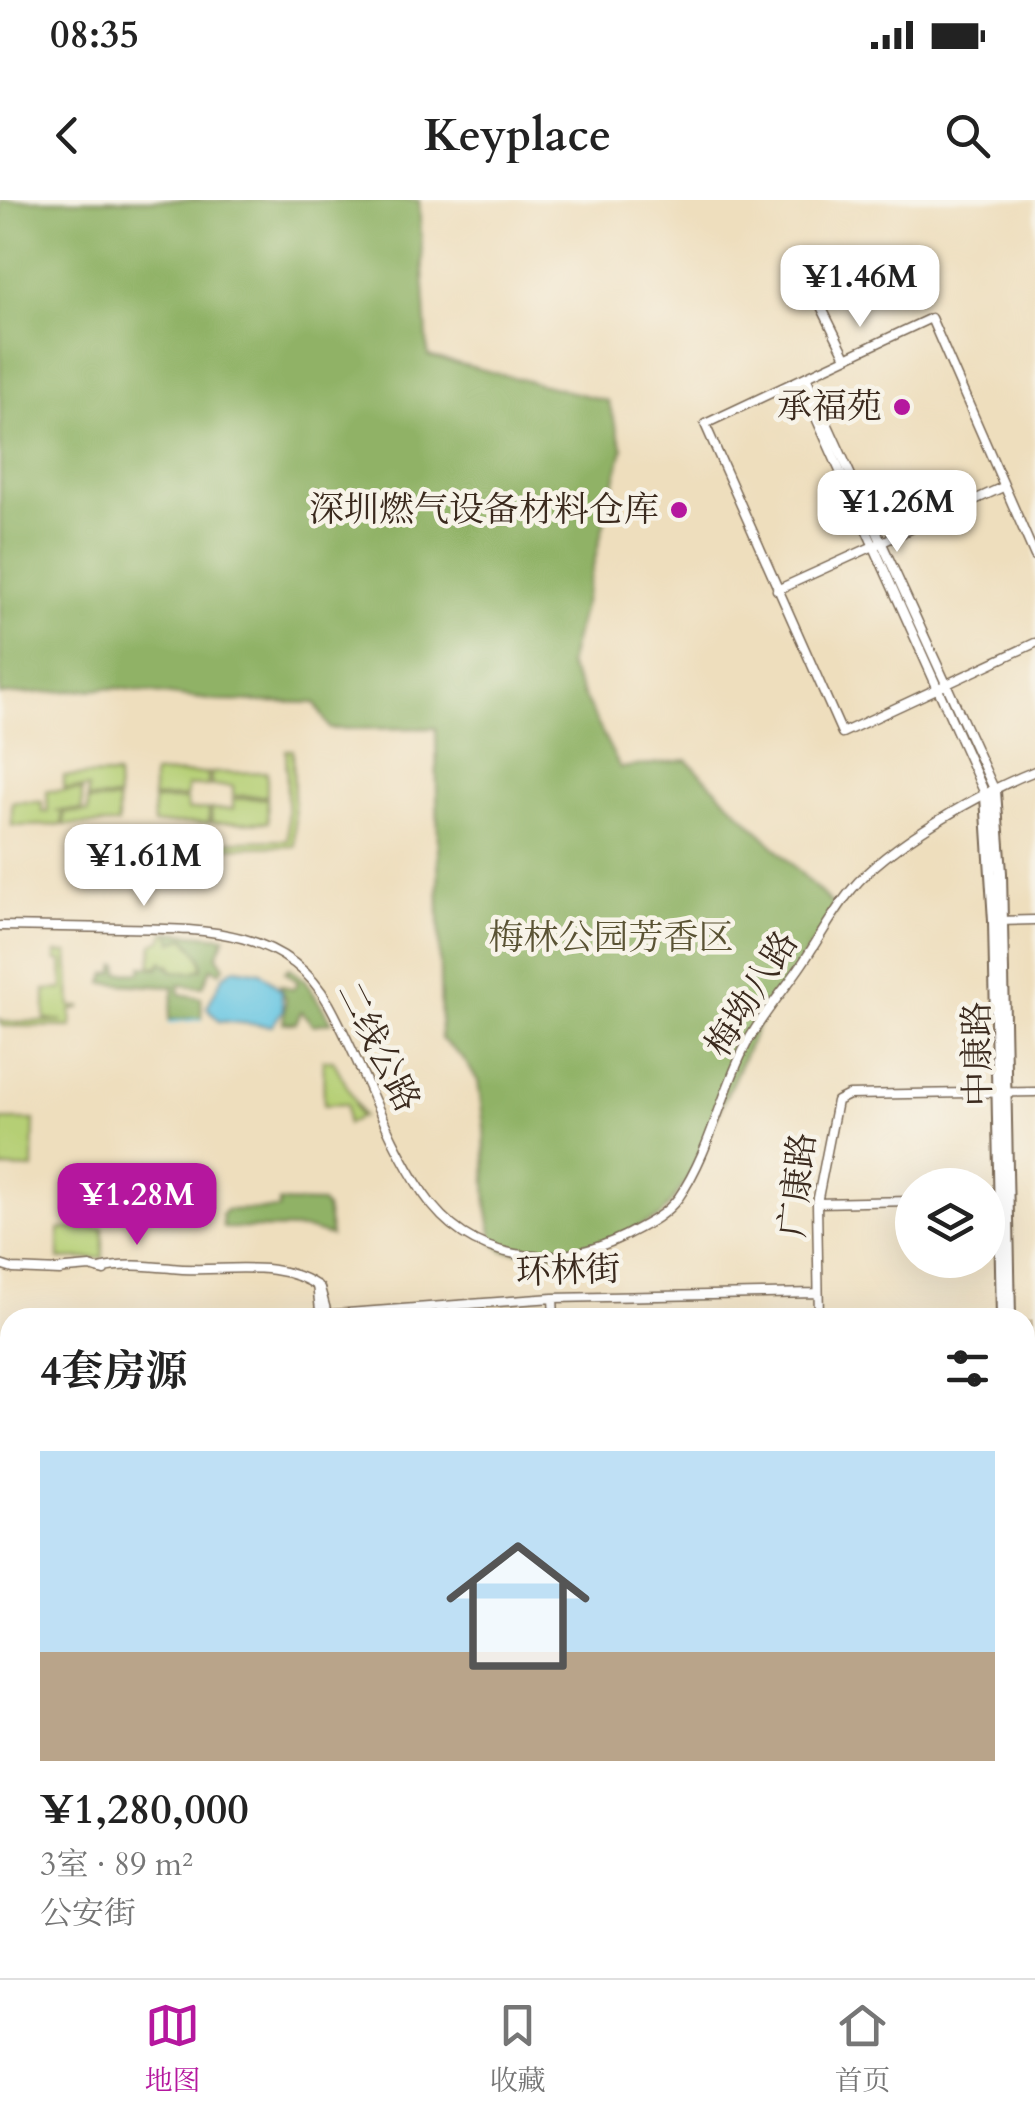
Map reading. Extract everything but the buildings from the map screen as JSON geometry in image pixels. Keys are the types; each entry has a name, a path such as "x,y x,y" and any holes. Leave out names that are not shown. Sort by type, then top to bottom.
{"main road":[{"name":"中康路","path":"991,794 998,921 1000,1168"},
{"name":"中康路","path":"1005,1264 1009,1308"},
{"name":"中康路","path":"1001,1278 1002,1308"}],"street":[{"path":"798,280 809,282 846,357"},
{"path":"1035,556 931,318 705,424 842,733 1035,644"},
{"path":"803,378 991,794"},
{"path":"777,590 1003,487"},
{"name":"梅坳八路","path":"487,1246 544,1257 576,1255 611,1242 667,1210 687,1181 756,1028 850,891 892,850 1035,771"},
{"path":"998,921 1035,920"},
{"name":"二线公路","path":"0,926 212,930 244,939 290,960 314,981 331,1007 426,1198 454,1228 487,1246"},
{"path":"1002,1094 1035,1092"},
{"name":"广康路","path":"819,1308 817,1203 836,1106 842,1098 1002,1094"},
{"path":"817,1203 895,1202"},
{"path":"0,1265 55,1270 261,1269 299,1276 317,1285 322,1308"},
{"name":"环林街","path":"426,1308 554,1298 818,1293"},
{"path":"554,1298 554,1308"}],"green space":[{"name":"梅林公园芳香区","path":"0,200 419,200 428,356 608,401 623,449 568,665 620,768 687,760 837,909 761,1019 687,1181 660,1217 576,1255 504,1251 494,1242 487,1207 478,1081 463,1058 441,1039 436,728 330,729 315,703 217,701 118,688 0,695"},
{"path":"286,750 293,750 295,846 204,848 204,842 288,840"},
{"path":"267,772 267,796 233,796 233,786 211,786 211,773"},
{"path":"208,773 208,786 187,786 187,797 153,798 153,774"},
{"path":"117,775 118,798 88,799 88,788 64,789 64,776"},
{"path":"82,790 82,810 55,811 62,812 62,825 12,826 12,802 42,802 42,812 48,812 47,791"},
{"path":"267,798 268,822 212,823 211,809 233,809 233,799"},
{"path":"118,800 118,824 64,825 64,812 88,812 88,801"},
{"path":"153,800 187,800 188,810 209,809 209,823 154,824"},
{"path":"165,932 178,939 186,938 200,956 202,969 173,971 170,964 150,967 153,944 163,939"},
{"path":"169,932 225,937 217,956 224,967 220,972 211,968 203,987 179,985 180,994 201,998 202,1018 169,1020 174,987 103,983 106,974 114,973 116,965 119,973 141,972 142,966 158,968 162,961 173,971 202,969 200,956 185,938 172,942"},
{"path":"56,953 68,953 71,1007 82,1007 71,1011 72,1027 2,1026 0,1019 63,1021 45,1019 45,990 63,989 62,961 56,961"},
{"path":"289,968 304,979 332,1022 313,1025 301,1011 296,1023 283,1023 286,1000 280,985 293,989 298,982 285,972"},
{"path":"323,1060 333,1060 364,1118 354,1103 360,1117 347,1124 347,1104 324,1105"},
{"path":"0,1120 34,1120 33,1169 0,1168"},
{"path":"279,1202 322,1203 331,1236 306,1229 223,1228 222,1214 226,1210 279,1209"},
{"path":"103,1228 103,1258 59,1259 59,1229"}],"water":[{"path":"235,968 261,972 281,990 283,1010 272,1026 219,1021 207,1007 223,976"}],"waterway":[{"path":"169,1022 201,1019"}],"place":[{"name":"承福苑","path":"902,407"},
{"name":"深圳燃气设备材料仓库","path":"679,510"}]}
